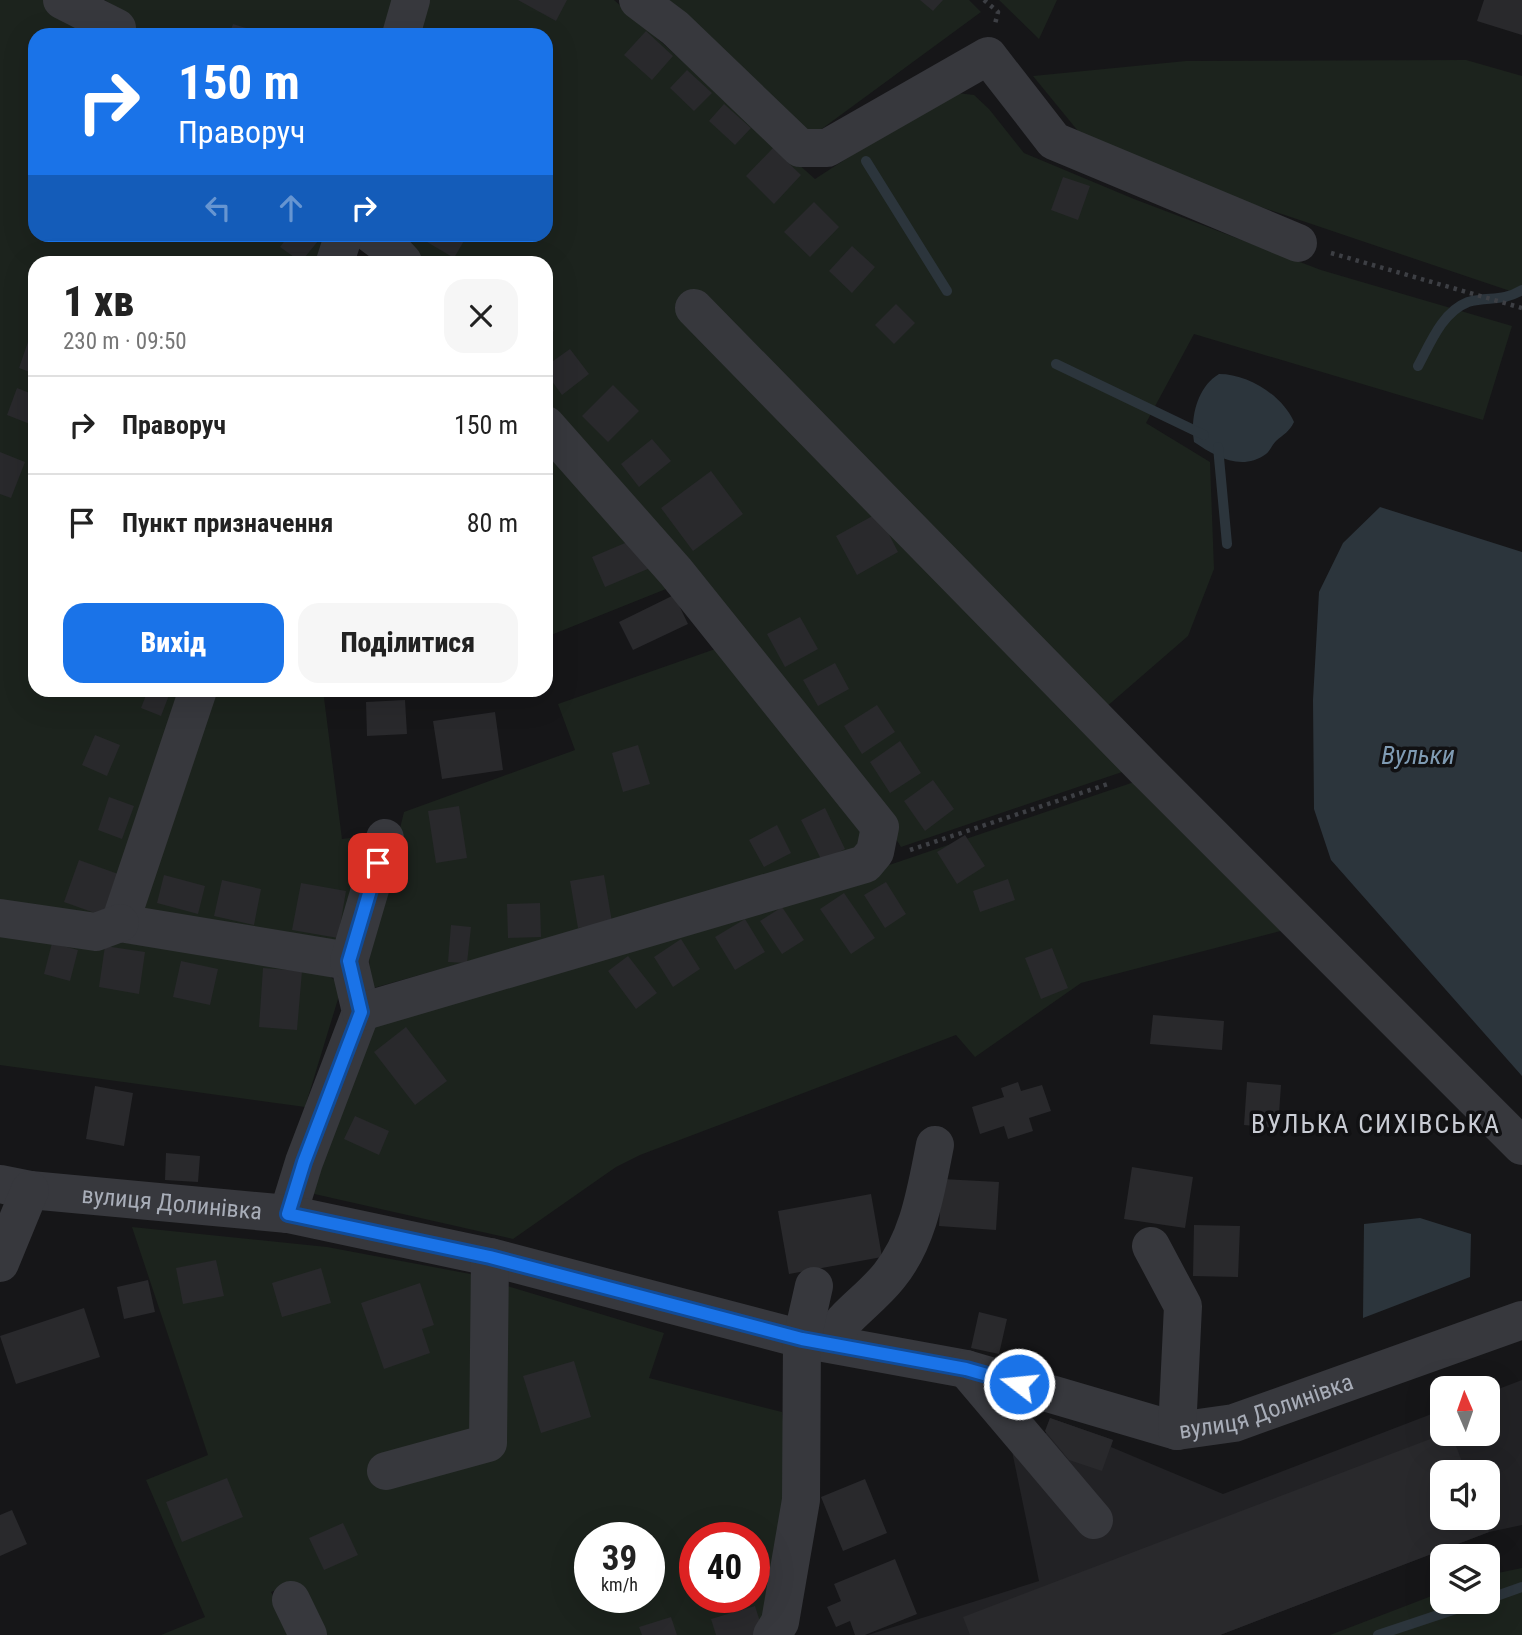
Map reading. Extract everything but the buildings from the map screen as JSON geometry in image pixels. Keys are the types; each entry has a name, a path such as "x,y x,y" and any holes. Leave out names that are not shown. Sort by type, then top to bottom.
{"street":[{"path":"62,0 117,28"},
{"path":"403,28 411,0"},
{"path":"638,0 675,28 800,148 827,148 988,56 1054,141 1298,243"},
{"path":"382,242 397,256"},
{"path":"694,308 1147,771 1522,1146"},
{"path":"361,1012 865,864 875,852 880,827 676,572 553,433"},
{"path":"120,923 196,697"},
{"path":"288,1214 304,1162 361,1012 349,961 385,838"},
{"path":"0,919 96,932 120,923 349,961"},
{"path":"815,1341 840,1322 889,1276 915,1233 935,1145"},
{"name":"вулиця Долинівка","path":"0,1263 15,1187 288,1214 490,1257 815,1341 966,1369 1177,1431 1234,1423 1522,1320"},
{"path":"1151,1246 1183,1306 1177,1431"},
{"path":"386,1471 488,1443 490,1257"},
{"path":"772,1635 780,1622 801,1500 815,1341 814,1286"},
{"path":"966,1369 1094,1520"},
{"path":"291,1600 308,1635"}],"path":[{"path":"1298,243 1522,308"},
{"path":"875,852 899,853 1147,771"}],"shaded area":[{"path":"0,0 43,0 95,28 28,28 28,242 329,242 325,256 28,256 28,697 182,697 110,919 0,907"},
{"path":"105,0 396,0 388,28 118,28 125,13"},
{"path":"429,0 614,0 815,179 949,92 974,95 989,109 1024,153 1134,199 1321,270 1512,326 1483,420 1194,334 1146,423 1210,462 1214,569 1188,636 1105,708 1125,771 901,847 877,809 553,422 553,256 411,256 397,242 553,242 553,28 419,28"},
{"path":"650,0 969,0 981,12 808,139"},
{"path":"999,0 1057,0 1039,39"},
{"path":"1466,60 1522,76 1522,295 1160,173 1078,131 1033,76 1186,61"},
{"path":"553,447 671,587 553,634"},
{"path":"721,647 869,837 871,848 370,989 369,954 404,812 575,750 558,704"},
{"path":"204,697 324,697 342,839 374,835 344,950 151,922 142,901"},
{"path":"1143,779 1292,928 1081,983 975,1057 956,1035 640,1155 616,1167 513,1239 310,1193 368,1034 382,1017 845,880"},
{"path":"0,927 318,967 342,986 305,1107 0,1065"},
{"path":"132,1227 327,1247 481,1276 497,1453 497,1283 664,1333 649,1378 782,1412 791,1491 770,1589 770,1522 679,1522 679,1613 765,1613 760,1635 317,1635 295,1583 271,1592 296,1635 161,1635 205,1617 146,1480 208,1455"},
{"path":"1522,1380 1522,1525 1500,1530 1500,1460 1430,1460 1430,1530 1498,1530 1458,1544 1430,1544 1430,1555 1220,1635 868,1635 1039,1581 1012,1451 1046,1433 1050,1418 1113,1440 1111,1447 1223,1494 1430,1415 1430,1446 1500,1446 1500,1388"},
{"path":"1522,1568 1522,1635 1330,1635 1430,1597 1430,1614 1500,1614 1500,1573"}],"water":[{"path":"1219,374 1241,378 1263,388 1281,403 1294,422 1267,453 1257,459 1247,462 1229,460 1194,442 1194,413 1200,395"},
{"name":"Вульки","path":"1380,507 1522,552 1522,1076 1331,860 1314,809 1313,700 1319,592 1343,543"},
{"path":"1420,1218 1471,1234 1470,1277 1363,1318 1364,1224"}],"waterway":[{"path":"866,161 947,291"},
{"path":"1418,366 1444,321 1459,307 1475,300 1508,296 1522,290"},
{"path":"1056,364 1204,435"},
{"path":"1218,447 1227,544"},
{"path":"1500,1595 1522,1587"},
{"path":"1378,1635 1441,1614"}],"district":[{"name":"ВУЛЬКА СИХІВСЬКА","path":"1376,1124"}],"route":[{"path":"378,863 349,961 361,1012 304,1162 288,1214 490,1257 802,1339 966,1369 1019,1384"}]}
